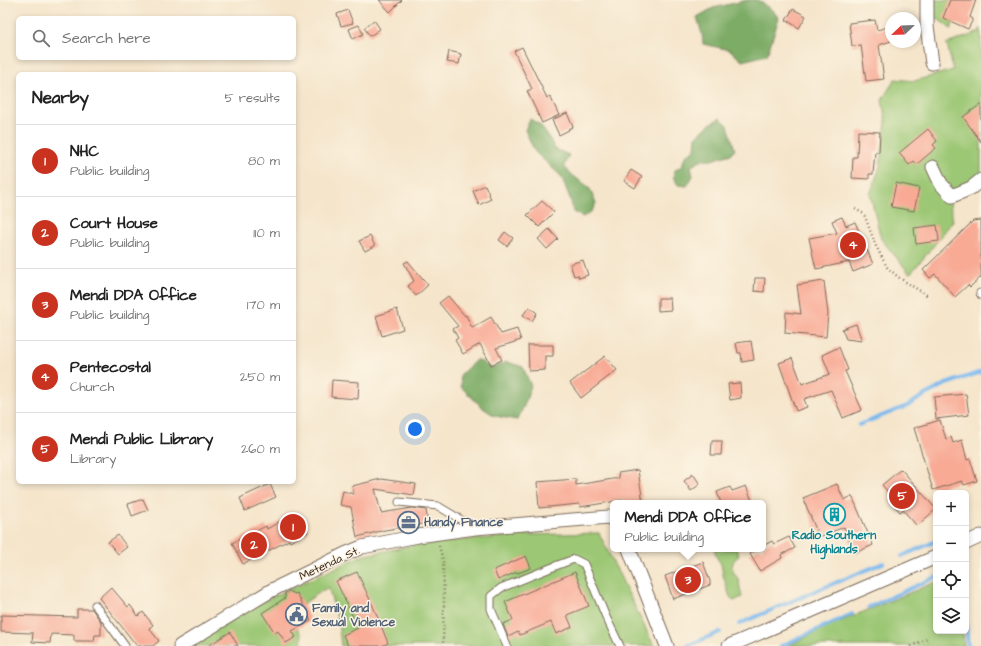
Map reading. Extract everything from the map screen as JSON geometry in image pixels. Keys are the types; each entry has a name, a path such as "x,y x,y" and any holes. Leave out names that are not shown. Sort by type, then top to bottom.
{"street":[{"path":"927,0 928,30 932,63"},
{"path":"932,167 941,184 952,196 971,188 981,180"},
{"name":"Metenda St.","path":"180,646 272,590 362,547 418,536 475,528 610,518"},
{"path":"969,542 981,536"},
{"path":"630,552 667,646"},
{"path":"730,646 933,558"}],"lane":[{"path":"399,502 438,506 475,528"},
{"path":"507,646 491,609 491,596 501,588 574,559 584,564 620,646"},
{"path":"95,605 125,646"}],"path":[{"path":"855,209 864,214 876,246 887,267 898,277 928,296"},
{"path":"435,534 443,560 443,646"},
{"path":"911,646 927,639"}],"green space":[{"path":"748,0 758,0 771,9 779,18 767,55 742,61 730,50 703,44 697,17 713,8"},
{"path":"933,0 961,0 951,29 934,16"},
{"path":"981,28 981,173 950,203 953,221 910,274 881,239 870,194 880,167 886,122 882,100 895,79 914,81 953,70 947,44 979,32"},
{"path":"720,118 728,125 735,150 731,154 712,160 703,160 691,166 693,176 687,186 678,185 673,177 674,171 682,166 685,156 695,149 696,137 710,124"},
{"path":"530,119 540,125 555,149 569,155 564,166 570,173 590,189 596,203 592,211 583,217 573,212 571,201 561,176 535,152 525,130"},
{"path":"477,359 491,368 507,362 523,367 531,386 517,420 495,416 483,408 461,387 460,375"},
{"path":"599,533 654,646 341,646 338,620 328,587 289,613 302,636 301,646 189,646 244,610 361,556 418,544 527,535"},
{"path":"715,552 738,552 739,556 734,560 732,566 734,573 739,580 742,597 734,601 730,597 721,564"},
{"path":"933,583 933,634 963,634 964,646 788,646 824,628"}],"building":[{"path":"379,0 402,0 390,12"},
{"path":"950,0 976,0 970,17 973,19 968,29 943,18"},
{"path":"793,9 806,16 799,28 786,20"},
{"path":"348,10 353,23 341,26 337,14"},
{"path":"374,20 380,29 370,36 364,28"},
{"path":"875,20 877,30 885,28 885,43 879,45 884,79 866,81 861,45 852,46 849,23"},
{"path":"359,25 363,34 353,39 349,29"},
{"path":"522,47 547,98 550,96 559,115 542,123 527,91 532,89 514,51"},
{"path":"449,51 461,54 459,64 447,62"},
{"path":"981,104 981,142 963,117"},
{"path":"567,113 573,127 559,135 552,120"},
{"path":"928,129 937,141 933,145 936,148 917,164 914,161 909,165 899,153"},
{"path":"858,131 880,132 879,152 875,152 873,174 869,174 869,179 852,178 853,157 857,157"},
{"path":"631,170 642,177 635,188 624,181"},
{"path":"896,183 919,188 914,211 891,207"},
{"path":"485,185 491,199 479,205 473,191"},
{"path":"542,201 554,212 539,227 527,215"},
{"path":"842,217 846,226 855,222 873,264 853,272 849,262 816,269 809,238 837,233 832,221"},
{"path":"981,220 981,277 970,287 968,285 955,297 935,274 930,278 923,270 973,221"},
{"path":"937,225 939,241 916,244 914,228"},
{"path":"549,229 558,239 547,249 538,239"},
{"path":"505,232 513,238 507,246 499,240"},
{"path":"370,236 375,246 365,251 359,241"},
{"path":"583,260 588,275 579,278 578,275 574,276 570,264"},
{"path":"408,261 428,285 416,296 408,286 414,281 404,263"},
{"path":"755,278 765,278 764,292 754,291"},
{"path":"824,281 828,314 826,337 785,333 786,312 801,314 797,285"},
{"path":"448,296 465,316 466,315 472,328 491,317 501,334 517,329 521,340 496,348 502,360 491,365 480,344 463,354 455,340 458,338 453,329 458,326 439,303"},
{"path":"658,298 670,298 671,310 658,311"},
{"path":"529,307 537,313 532,321 523,315"},
{"path":"397,309 403,329 382,336 376,316"},
{"path":"856,324 862,341 846,339 842,329"},
{"path":"751,341 754,360 742,362 741,353 738,353 736,343"},
{"path":"528,345 553,345 553,356 545,356 545,370 529,371"},
{"path":"839,347 848,370 845,371 862,410 843,418 831,390 804,399 807,407 796,411 779,363 792,358 802,384 830,374 822,355"},
{"path":"605,356 617,370 581,398 570,383"},
{"path":"332,380 359,382 358,399 331,397"},
{"path":"740,383 741,398 730,400 728,384"},
{"path":"966,394 969,415 936,419 934,397"},
{"path":"940,420 946,439 951,437 953,443 962,440 967,460 970,459 977,481 964,485 962,481 933,490 914,428"},
{"path":"712,441 722,441 721,455 711,455"},
{"path":"901,469 933,506 933,512 917,526 903,510 900,512 893,504 896,501 882,485"},
{"path":"638,470 643,500 610,500 610,502 580,507 579,504 539,508 537,482 576,479 576,485 619,478 618,473"},
{"path":"693,474 700,484 691,491 684,481"},
{"path":"381,479 416,484 414,495 375,489 381,513 412,508 426,510 428,523 385,530 357,537 351,507 340,505 343,491 354,494 352,486"},
{"path":"270,484 276,497 245,511 240,498"},
{"name":"Radio Southern Highlands","path":"837,484 844,500 852,496 873,545 855,553 844,527 819,537 803,498"},
{"path":"746,486 752,500 720,500 717,492 730,487 732,491"},
{"path":"143,499 148,510 132,516 128,504"},
{"path":"296,512 308,532 290,542 289,540 243,564 232,543 266,526 267,529"},
{"path":"118,535 127,547 118,554 108,542"},
{"path":"789,537 795,548 781,555 782,558 760,571 750,554 753,552 766,552 766,544 772,541 774,544"},
{"path":"526,556 531,568 498,580 494,570"},
{"path":"703,562 710,585 673,599 665,576"},
{"path":"357,572 388,643 382,646 348,646 343,635 358,628 336,581"},
{"path":"575,572 589,606 567,615 572,627 556,634 551,622 520,635 518,632 508,637 503,624 513,620 505,602"},
{"path":"111,587 128,607 130,605 138,616 143,612 153,625 149,628 159,641 153,646 137,646 99,598"},
{"path":"289,591 295,594 297,593 311,621 292,631 296,637 286,643 278,631 275,633 262,613 285,598 285,593"},
{"path":"77,609 92,609 101,622 101,635 95,635 94,641 74,641 74,635 51,634 50,643 32,642 33,633 1,632 1,615 77,617"},
{"path":"230,632 238,646 208,646"}],"waterway":[{"path":"859,425 907,406 946,384 981,372"},
{"path":"902,556 933,542"},
{"path":"739,624 883,563"},
{"path":"869,607 933,578"},
{"path":"781,646 852,614"},
{"path":"687,646 720,632"},
{"path":"967,634 968,646"}],"place":[{"name":"Pentecostal","path":"853,245"},
{"name":"Mendi Public Library","path":"902,496"},
{"name":"Radio Southern Highlands","path":"834,514"},
{"name":"Handy FInance","path":"409,522"},
{"name":"NHC","path":"293,527"},
{"name":"Court House","path":"254,545"},
{"name":"Mendi DDA Office","path":"688,580"},
{"name":"Family and Sexual Violence","path":"297,615"}]}
